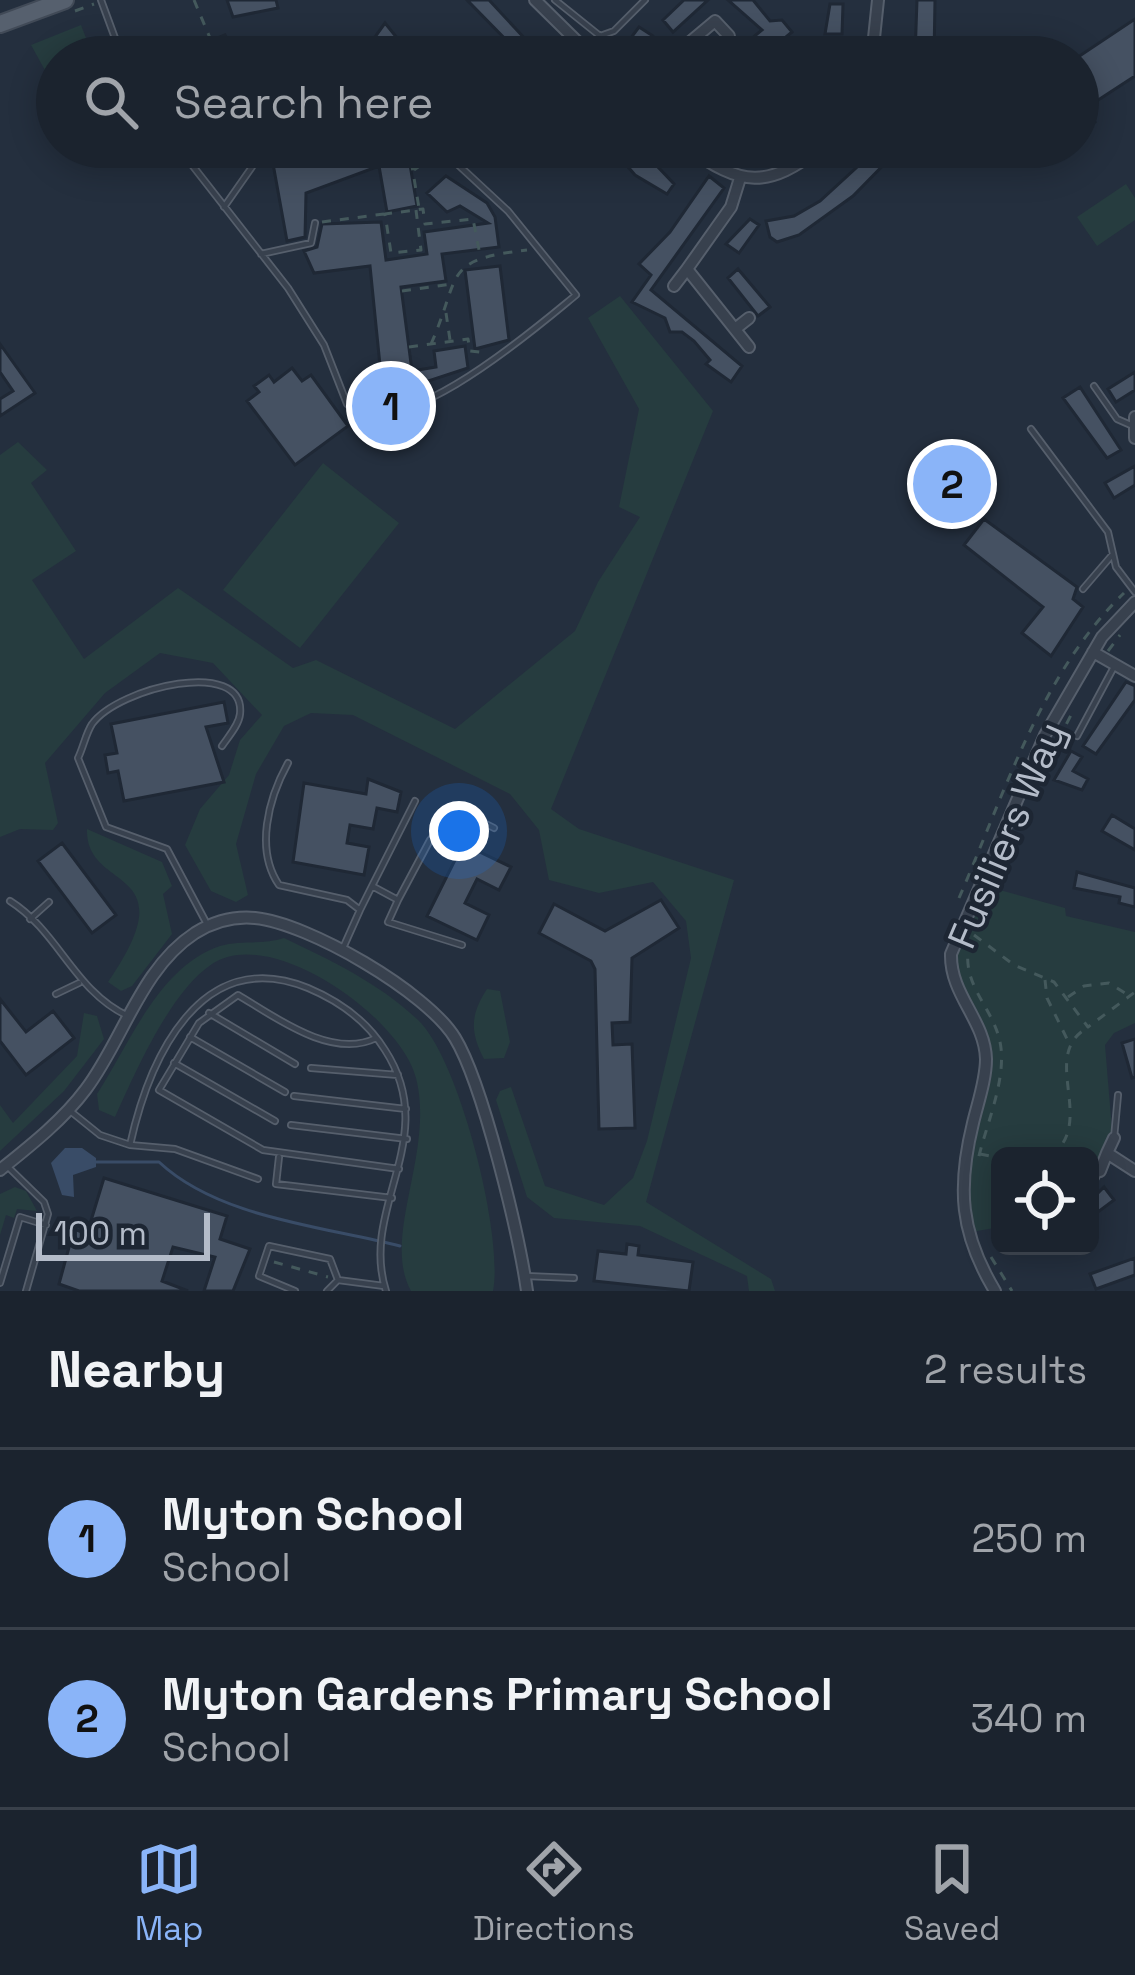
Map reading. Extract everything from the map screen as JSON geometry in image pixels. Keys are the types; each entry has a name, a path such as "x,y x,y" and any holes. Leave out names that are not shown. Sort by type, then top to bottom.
{"main road":[{"path":"0,24 65,0"}],"street":[{"path":"535,0 572,36"},
{"path":"874,36 878,0"},
{"path":"697,36 716,21 729,35"},
{"path":"723,168 740,178 782,175 792,168"},
{"path":"674,286 734,202 740,178"},
{"path":"687,269 749,347"},
{"path":"735,329 749,318"},
{"name":"Fusiliers Way","path":"995,1291 964,1225 963,1162 986,1058 979,1030 955,987 951,954 1045,735 1105,656 1135,602"},
{"path":"1105,656 1135,676"},
{"path":"3,1167 68,1110 173,952 208,926 261,919 304,932 411,995 453,1035 473,1081 527,1291"},
{"path":"1100,1171 1114,1138"},
{"path":"1108,1154 1135,1171"}],"lane":[{"path":"101,0 114,36"},
{"path":"555,0 600,36 614,31 645,0"},
{"path":"194,168 324,345 344,397 356,412 418,406 507,350 576,295 508,211 462,168"},
{"path":"224,207 252,168"},
{"path":"261,254 311,243 315,223"},
{"path":"1094,386 1117,419 1134,427"},
{"path":"1031,429 1108,532 1113,554 1135,592"},
{"path":"1083,589 1113,554"},
{"path":"1077,736 1105,656"},
{"path":"208,926 167,849 106,827 78,758 93,723 128,694 176,681 226,688 238,701 240,718 223,746"},
{"path":"288,763 264,843 265,864 280,885 347,900 360,910"},
{"path":"341,953 415,801"},
{"path":"462,945 388,922 430,840 449,819 474,818 494,829"},
{"path":"372,886 398,900"},
{"path":"10,901 79,982 129,1016"},
{"path":"30,919 50,902"},
{"path":"130,1145 163,1053 189,1014 221,987 252,978 293,982 344,1007 376,1038 398,1075 406,1109 406,1139 382,1236 385,1288 338,1280"},
{"path":"56,994 79,982"},
{"path":"376,1038 366,1043 310,1037 238,995 209,1013 159,1090 279,1155 400,1169"},
{"path":"209,1013 295,1064"},
{"path":"190,1037 285,1092"},
{"path":"174,1063 275,1121"},
{"path":"311,1069 398,1075"},
{"path":"294,1096 406,1109"},
{"path":"1114,1138 1118,1096"},
{"path":"68,1110 100,1135 130,1145 175,1149 258,1179"},
{"path":"291,1126 406,1139"},
{"path":"279,1155 275,1184 392,1198"},
{"path":"3,1167 44,1202 47,1226 26,1291"},
{"path":"0,1283 20,1217 47,1226"},
{"path":"296,1291 259,1276 262,1258 273,1245 330,1258 338,1280"},
{"path":"525,1276 574,1279"},
{"path":"327,1291 338,1280"}],"path":[{"path":"194,0 209,36"},
{"path":"385,214 391,253 421,250 412,168"},
{"path":"413,171 417,168"},
{"path":"315,223 418,210"},
{"path":"418,210 425,224 473,219 480,255"},
{"path":"431,344 460,266 480,255 538,248"},
{"path":"402,291 454,284"},
{"path":"446,311 450,341"},
{"path":"409,347 468,338 470,351 478,354 507,350"},
{"path":"1105,656 1123,632"},
{"path":"1038,782 1075,708"},
{"path":"976,1168 1001,1056 994,1025 967,972 972,934 1014,965 1046,976 1088,1027"},
{"path":"1046,976 1047,998 1070,1045"},
{"path":"1067,998 1084,986 1109,983 1129,996"},
{"path":"1061,1147 1072,1121 1066,1063 1070,1045 1135,992"},
{"path":"980,1154 991,1156"},
{"path":"986,1247 1012,1291"},
{"path":"262,1258 338,1280"}],"green space":[{"path":"81,25 85,36 54,36"},
{"path":"1126,184 1135,198 1135,220 1097,246 1077,217"},
{"path":"620,296 713,411 551,809 579,829 734,880 646,1202 771,1279 775,1291 749,1291 747,1276 640,1226 554,1218 527,1197 496,1100 500,1091 511,1087 545,1186 604,1205 633,1178 647,1141 691,958 686,921 653,882 599,893 549,880 539,830 510,794 353,715 311,713 284,726 256,774 236,844 248,895 236,902 211,891 185,845 200,809 229,775 240,740 262,715 213,663 160,653 105,693 45,763 58,823 53,830 20,829 0,837 0,455 18,442 47,470 31,483 76,551 32,580 84,659 178,588 293,668 316,660 455,729 575,631 598,582 640,517 619,507 639,409 588,318"},
{"path":"323,463 399,523 300,648 223,590"},
{"path":"87,829 162,862 172,886 163,894 172,934 132,986 121,991 108,982 131,944 139,917 137,898 101,864 91,849"},
{"path":"978,884 1065,908 1066,916 1135,932 1135,1023 1114,1033 1105,1045 1112,1130 1099,1156 1099,1147 991,1147 991,1229 966,1233 962,1209 986,1058 951,954"},
{"path":"284,938 371,984 418,1020 433,1040 449,1071 475,1149 492,1231 493,1291 411,1291 403,1269 402,1245 419,1135 416,1078 386,1029 360,1005 299,967 267,957 237,955 212,964 168,1013 115,1117 99,1110 97,1094 148,1009 180,971 220,946"},
{"path":"487,989 500,991 510,1042 504,1058 484,1059 476,1040 475,1015"},
{"path":"84,1013 97,1016 104,1039 64,1091 0,1151 0,1105 13,1123 77,1056"},
{"path":"15,1187 26,1191 37,1211 17,1209 14,1218 6,1215 0,1235 0,1194"}],"water":[{"path":"65,1148 82,1148 96,1158 96,1167 73,1175 74,1197 62,1195 51,1163"}],"building":[{"path":"227,0 276,0 278,8 233,17"},
{"path":"467,0 489,0 522,36 502,36"},
{"path":"684,0 708,0 673,32 663,20"},
{"path":"728,0 753,0 770,21 782,20 792,32 755,36 762,30"},
{"path":"917,0 935,0 934,36 916,36"},
{"path":"830,4 843,4 842,34 825,34"},
{"path":"1135,19 1135,76 1099,100 1099,43"},
{"path":"385,23 396,36 376,36"},
{"path":"639,27 653,36 632,36"},
{"path":"274,168 374,168 306,193 305,237 287,241"},
{"path":"379,168 411,168 417,206 387,212"},
{"path":"629,168 659,168 674,184 667,194"},
{"path":"856,168 880,168 853,196 799,235 777,242 770,237 766,221 794,216 820,201"},
{"path":"446,176 487,203 495,217 499,247 442,254 446,281 401,287 412,371 436,367 434,351 465,346 468,368 422,383 423,394 370,407 364,378 381,375 370,266 314,273 304,251 317,247 322,224 381,222 386,260 427,254 424,232 488,223 460,206 447,212 427,193"},
{"path":"709,176 724,188 651,290 742,366 731,382 706,364 710,360 694,341 682,332 670,332 665,318 632,302 651,275 639,264 670,232"},
{"path":"750,219 759,225 739,253 726,244"},
{"path":"500,266 509,340 475,349 465,270"},
{"path":"738,269 770,307 758,316 728,278"},
{"path":"0,344 35,393 0,416 0,399 13,391 0,372"},
{"path":"292,368 302,381 311,375 348,426 295,465 247,401 259,392 254,386 269,375 274,382"},
{"path":"1135,372 1135,390 1116,402 1108,389"},
{"path":"1080,387 1121,450 1107,458 1063,398"},
{"path":"1135,466 1135,485 1114,498 1105,483"},
{"path":"984,519 1077,587 1073,599 1083,607 1051,656 1022,633 1043,607 964,545"},
{"path":"1126,682 1135,686 1135,700 1096,754 1083,746"},
{"path":"224,702 228,723 206,727 224,782 124,801 118,771 108,773 105,755 117,753 111,724"},
{"path":"1071,751 1082,757 1073,771 1088,779 1082,790 1054,780"},
{"path":"368,779 401,792 397,812 377,808 373,829 350,825 347,843 369,847 364,875 293,862 304,783 366,794"},
{"path":"1112,815 1135,829 1135,850 1102,831"},
{"path":"62,843 116,915 92,933 38,861"},
{"path":"463,844 511,867 499,890 477,879 465,903 489,915 477,940 427,916"},
{"path":"1077,872 1135,888 1135,907 1119,903 1120,897 1074,888"},
{"path":"661,900 679,928 632,958 630,1022 612,1023 613,1045 632,1044 635,1128 599,1129 595,969 591,961 539,933 554,904 605,931"},
{"path":"0,999 26,1032 53,1011 74,1038 26,1075 0,1041"},
{"path":"1135,1039 1135,1077 1132,1078 1122,1043"},
{"path":"104,1178 227,1216 220,1239 250,1249 233,1291 204,1291 215,1257 173,1247 162,1281 188,1291 79,1291 59,1284 74,1229 82,1232 85,1222 90,1224"},
{"path":"1104,1187 1114,1200 1099,1211 1099,1192"},
{"path":"627,1244 639,1246 638,1255 693,1262 689,1291 594,1281 598,1251 626,1254"},
{"path":"1135,1258 1135,1275 1096,1289 1090,1274"}],"waterway":[{"path":"96,1162 159,1162 183,1181 241,1208 400,1246"}],"place":[{"name":"Myton School","path":"391,406"},
{"name":"Myton Gardens Primary School","path":"952,484"}]}
